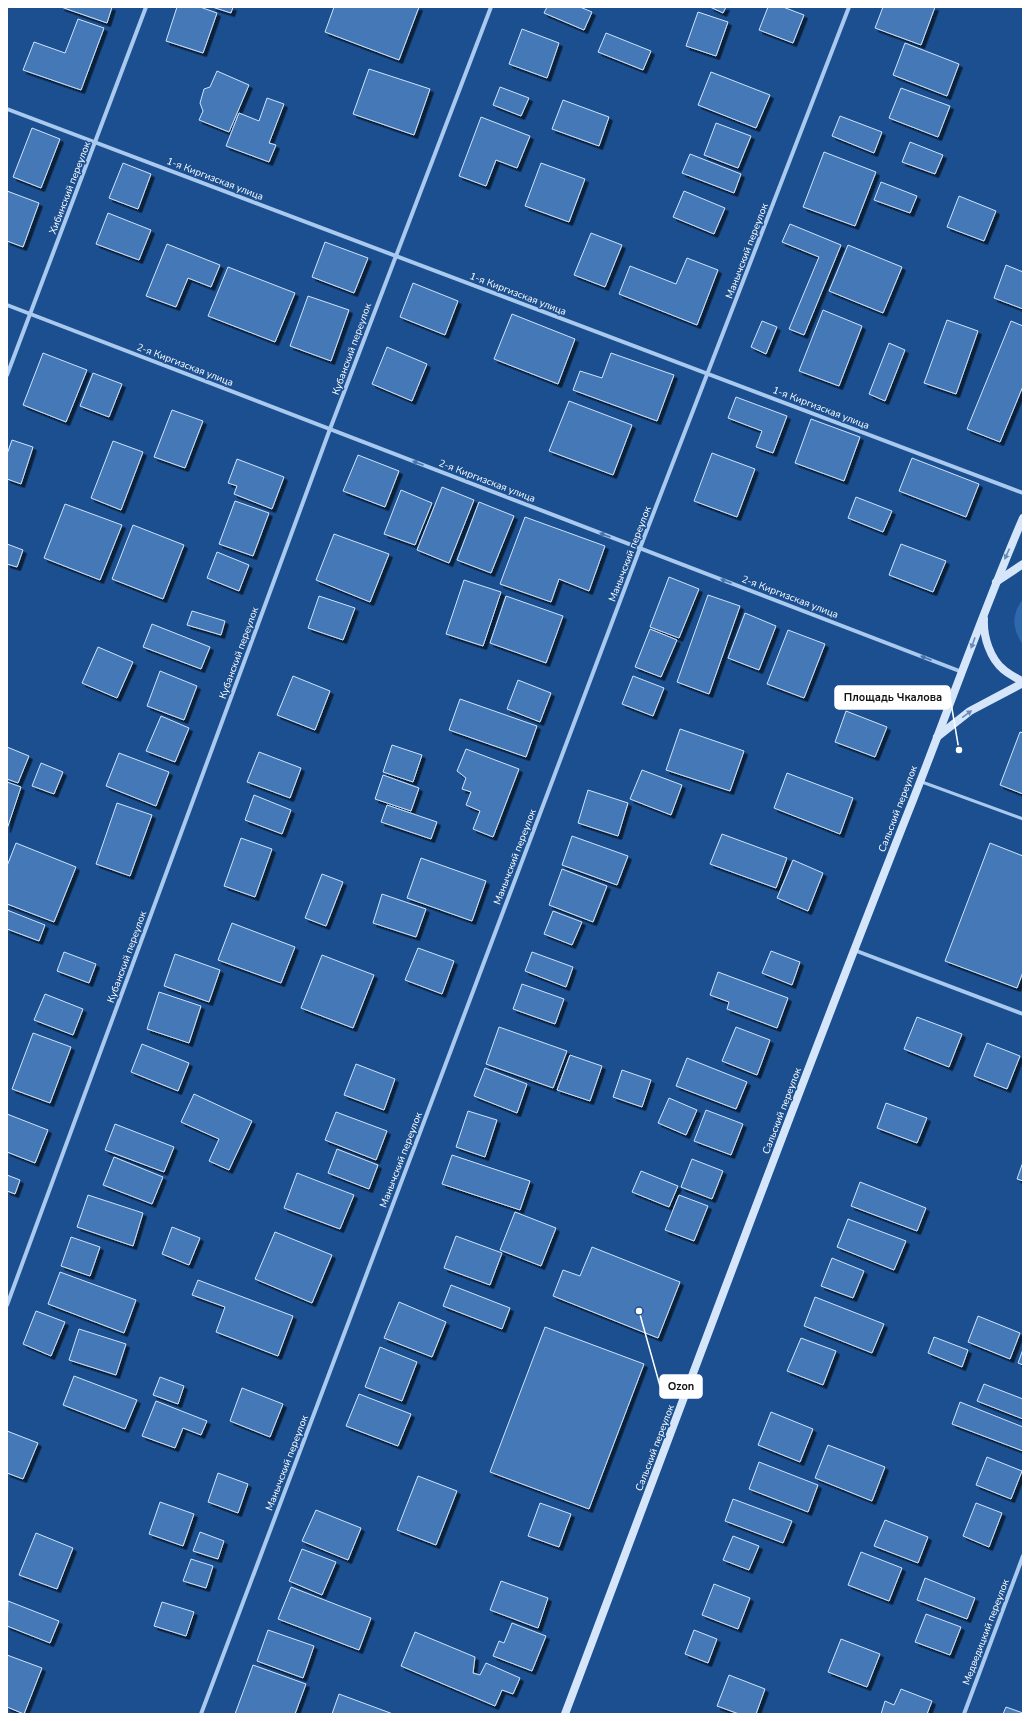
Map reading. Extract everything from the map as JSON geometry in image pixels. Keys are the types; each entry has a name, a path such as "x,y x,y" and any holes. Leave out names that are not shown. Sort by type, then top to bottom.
{"main road":[{"name":"Сальский переулок","path":"565,1714 853,950 920,782 995,582 1023,518"},
{"path":"995,582 1023,564"},
{"path":"936,737 970,711 1023,683 1003,670 990,653 983,629 986,606"}],"street":[{"name":"Хибинский переулок","path":"7,375 96,143 146,7"},
{"name":"Кубанский переулок","path":"7,1305 330,429 491,7"},
{"name":"Манычский переулок","path":"201,1714 640,548 849,7"},
{"name":"1-я Киргизская улица","path":"7,109 1023,493"},
{"name":"2-я Киргизская улица","path":"7,305 962,672"},
{"path":"853,950 1023,1014"},
{"name":"Медведицкий переулок","path":"964,1714 1023,1556"}],"lane":[{"path":"920,782 1023,819"}],"shaded area":[{"path":"1023,599 1023,645 1019,639 1014,622 1016,611"}],"building":[{"path":"61,7 112,7 107,23"},
{"path":"177,7 200,7 217,13 203,53 166,41"},
{"path":"212,7 233,7 231,13"},
{"path":"334,7 419,7 399,60 325,32"},
{"path":"547,7 580,7 592,12 584,30 544,13"},
{"path":"710,7 726,7 723,13"},
{"path":"768,7 783,7 804,15 793,43 759,30"},
{"path":"883,7 935,7 921,45 875,28"},
{"path":"698,12 728,22 716,56 686,46"},
{"path":"78,19 104,28 81,90 23,70 34,42 65,53"},
{"path":"522,29 559,43 547,78 509,64"},
{"path":"606,33 651,51 643,70 598,52"},
{"path":"905,43 959,64 947,96 893,75"},
{"path":"369,69 430,89 414,135 353,114"},
{"path":"217,71 249,85 229,132 199,120 203,111 200,103 204,89 210,87"},
{"path":"711,72 770,95 756,128 698,105"},
{"path":"500,87 529,98 521,116 493,105"},
{"path":"901,88 950,106 938,137 889,118"},
{"path":"267,98 284,104 269,143 276,145 269,162 226,146 239,113 259,121"},
{"path":"563,100 609,117 599,146 552,129"},
{"path":"840,116 882,132 874,153 832,136"},
{"path":"481,117 530,136 517,168 496,160 486,186 459,176"},
{"path":"716,123 751,136 738,168 704,155"},
{"path":"32,128 60,139 41,188 13,177"},
{"path":"910,142 943,155 935,174 902,162"},
{"path":"824,152 876,172 855,226 803,207"},
{"path":"690,154 741,174 734,193 682,173"},
{"path":"123,163 151,174 138,209 109,198"},
{"path":"541,163 585,179 569,222 525,206"},
{"path":"881,182 917,196 910,213 874,200"},
{"path":"7,191 39,203 23,247 7,241"},
{"path":"684,191 725,208 714,234 673,217"},
{"path":"959,196 996,211 984,241 947,227"},
{"path":"108,213 151,230 139,260 96,244"},
{"path":"790,224 841,245 804,335 789,329 819,257 782,242"},
{"path":"591,233 622,245 605,287 574,275"},
{"path":"325,242 368,258 354,293 312,277"},
{"path":"167,244 220,265 211,287 188,278 176,307 146,296"},
{"path":"848,245 902,267 883,313 829,291"},
{"path":"687,258 718,270 697,325 619,294 630,266 676,284"},
{"path":"1006,265 1023,272 1023,309 994,298"},
{"path":"228,267 295,293 275,342 208,316"},
{"path":"413,283 458,301 445,335 400,317"},
{"path":"308,296 349,310 331,361 290,346"},
{"path":"823,310 862,326 839,386 799,371"},
{"path":"512,314 575,339 558,384 494,359"},
{"path":"947,320 978,331 956,394 924,383"},
{"path":"762,321 777,327 766,354 751,347"},
{"path":"1011,321 1023,326 1023,386 1000,442 967,429"},
{"path":"889,343 905,350 885,401 869,394"},
{"path":"387,347 427,364 412,401 372,384"},
{"path":"43,353 87,370 66,422 23,405"},
{"path":"611,353 674,375 657,421 573,390 580,371 602,378"},
{"path":"93,373 122,384 109,417 80,406"},
{"path":"736,397 787,416 773,453 756,447 762,431 728,418"},
{"path":"569,401 632,425 613,475 549,451"},
{"path":"172,410 203,421 185,468 154,457"},
{"path":"811,419 860,437 844,481 795,463"},
{"path":"12,440 33,447 21,484 7,479 7,454"},
{"path":"113,441 143,452 121,510 91,498"},
{"path":"712,453 755,469 737,517 694,501"},
{"path":"358,455 399,471 385,507 343,491"},
{"path":"912,458 979,484 966,517 899,491"},
{"path":"237,459 284,477 272,509 234,494 237,486 228,483"},
{"path":"442,487 474,500 449,563 417,550"},
{"path":"401,490 432,503 415,545 384,534"},
{"path":"856,497 892,511 883,532 848,518"},
{"path":"235,501 269,513 253,556 219,544"},
{"path":"479,502 514,516 491,573 457,560"},
{"path":"65,504 122,525 100,580 44,558"},
{"path":"525,517 605,546 589,591 559,579 551,602 500,584"},
{"path":"133,525 184,545 163,599 112,579"},
{"path":"334,534 389,554 370,602 316,580"},
{"path":"7,544 23,550 17,567 7,564"},
{"path":"901,544 946,561 933,592 889,575"},
{"path":"217,552 249,565 239,591 207,578"},
{"path":"669,577 699,589 679,638 650,627"},
{"path":"464,580 501,592 483,646 446,634"},
{"path":"708,595 740,606 709,694 677,682"},
{"path":"319,596 355,608 343,640 308,628"},
{"path":"506,596 563,616 546,663 490,643"},
{"path":"192,611 225,621 221,635 187,625"},
{"path":"745,613 776,626 759,670 728,658"},
{"path":"152,624 210,647 201,669 143,647"},
{"path":"650,629 677,640 661,677 635,667"},
{"path":"788,630 825,644 804,698 767,684"},
{"path":"98,647 133,662 117,698 82,683"},
{"path":"160,671 197,686 184,720 147,706"},
{"path":"293,676 330,691 315,730 277,715"},
{"path":"633,676 664,688 653,716 622,704"},
{"path":"518,680 551,693 540,722 507,709"},
{"path":"460,699 537,726 526,757 449,730"},
{"path":"846,711 887,727 875,757 835,742"},
{"path":"161,716 189,728 175,762 146,751"},
{"path":"680,729 744,751 730,791 666,770"},
{"path":"1020,732 1023,733 1023,794 1000,785"},
{"path":"392,745 422,755 413,782 383,772"},
{"path":"7,747 29,756 18,783 7,779"},
{"path":"466,749 519,769 493,837 473,829 480,811 466,805 471,792 462,789 466,778 457,771"},
{"path":"259,752 301,768 290,798 247,782"},
{"path":"119,753 169,772 156,806 106,786"},
{"path":"41,763 63,772 54,794 32,786"},
{"path":"642,770 682,785 671,815 630,799"},
{"path":"787,773 853,798 840,834 774,808"},
{"path":"383,775 419,788 411,811 375,799"},
{"path":"7,782 21,787 7,829"},
{"path":"588,790 628,803 618,836 578,823"},
{"path":"254,795 291,810 282,834 245,820"},
{"path":"117,803 152,815 130,876 96,864"},
{"path":"387,805 437,822 431,839 381,822"},
{"path":"722,834 787,858 776,888 710,864"},
{"path":"572,836 628,856 617,885 562,865"},
{"path":"241,838 272,849 255,897 224,886"},
{"path":"16,843 76,867 54,922 7,904 7,866"},
{"path":"990,843 1023,856 1023,972 1017,988 945,961"},
{"path":"421,858 486,881 472,921 407,898"},
{"path":"793,860 823,873 808,911 777,898"},
{"path":"562,869 607,886 593,922 549,905"},
{"path":"322,874 343,882 326,926 305,918"},
{"path":"382,894 426,909 416,937 373,923"},
{"path":"7,910 45,925 39,941 7,929"},
{"path":"553,911 582,922 572,945 544,934"},
{"path":"232,923 295,947 281,983 218,960"},
{"path":"418,948 454,961 442,994 405,980"},
{"path":"771,951 800,962 792,985 762,973"},
{"path":"64,952 96,964 89,983 57,971"},
{"path":"532,952 573,967 566,987 525,971"},
{"path":"175,954 220,970 209,1002 164,986"},
{"path":"322,955 374,975 353,1028 301,1008"},
{"path":"718,972 788,998 777,1028 727,1009 729,1002 710,995"},
{"path":"522,984 564,999 555,1024 513,1009"},
{"path":"159,992 201,1006 189,1043 147,1029"},
{"path":"45,994 83,1009 73,1035 34,1020"},
{"path":"917,1017 962,1034 949,1067 904,1049"},
{"path":"499,1027 567,1051 553,1088 486,1064"},
{"path":"736,1027 770,1040 757,1075 722,1061"},
{"path":"33,1033 71,1047 50,1103 12,1089"},
{"path":"987,1043 1020,1056 1007,1089 974,1076"},
{"path":"142,1044 189,1063 178,1091 131,1072"},
{"path":"570,1055 602,1066 590,1101 557,1090"},
{"path":"687,1058 747,1082 736,1109 676,1086"},
{"path":"356,1064 395,1079 384,1110 344,1095"},
{"path":"485,1068 527,1084 517,1113 474,1096"},
{"path":"622,1070 651,1080 642,1107 613,1097"},
{"path":"194,1094 252,1121 229,1170 209,1161 219,1139 181,1122"},
{"path":"669,1098 697,1110 686,1135 658,1123"},
{"path":"886,1103 927,1118 917,1143 877,1128"},
{"path":"706,1110 743,1124 731,1155 694,1141"},
{"path":"468,1111 497,1120 485,1157 456,1147"},
{"path":"336,1112 387,1131 376,1160 325,1140"},
{"path":"7,1114 48,1130 35,1163 7,1152"},
{"path":"115,1124 174,1147 164,1172 105,1150"},
{"path":"337,1149 378,1165 369,1189 328,1173"},
{"path":"452,1155 530,1181 520,1210 442,1184"},
{"path":"114,1157 163,1177 152,1204 103,1185"},
{"path":"692,1159 723,1171 712,1199 681,1187"},
{"path":"1023,1162 1023,1181 1017,1179"},
{"path":"641,1171 678,1186 669,1207 632,1192"},
{"path":"297,1173 354,1195 340,1229 284,1208"},
{"path":"7,1175 20,1180 15,1194 7,1191"},
{"path":"860,1182 926,1208 917,1231 851,1206"},
{"path":"88,1195 143,1213 133,1246 77,1227"},
{"path":"679,1195 708,1206 694,1241 665,1230"},
{"path":"515,1212 556,1228 541,1266 500,1250"},
{"path":"848,1219 906,1241 894,1270 837,1247"},
{"path":"172,1227 200,1238 189,1265 162,1254"},
{"path":"275,1232 332,1255 312,1303 255,1279"},
{"path":"456,1236 502,1253 490,1285 444,1268"},
{"path":"71,1237 100,1247 90,1276 61,1266"},
{"path":"592,1247 680,1282 658,1338 553,1296 563,1270 580,1276"},
{"path":"832,1258 864,1271 853,1298 821,1286"},
{"path":"60,1272 136,1300 124,1333 48,1304"},
{"path":"198,1280 293,1316 278,1356 216,1332 225,1307 192,1295"},
{"path":"451,1285 510,1308 502,1329 443,1306"},
{"path":"815,1297 884,1324 872,1353 804,1326"},
{"path":"399,1302 446,1322 432,1357 384,1338"},
{"path":"36,1311 65,1322 51,1356 23,1344"},
{"path":"978,1316 1020,1333 1010,1359 968,1342"},
{"path":"545,1327 644,1364 589,1509 490,1472"},
{"path":"79,1329 126,1344 116,1375 69,1360"},
{"path":"934,1337 968,1350 962,1367 928,1353"},
{"path":"801,1338 836,1351 823,1385 787,1371"},
{"path":"380,1347 417,1362 402,1401 365,1387"},
{"path":"1023,1349 1023,1365 1018,1363"},
{"path":"74,1376 137,1400 125,1429 63,1405"},
{"path":"160,1377 184,1386 178,1404 153,1395"},
{"path":"984,1384 1023,1399 1023,1419 977,1401"},
{"path":"242,1388 283,1404 270,1437 230,1421"},
{"path":"359,1394 411,1414 398,1446 346,1426"},
{"path":"156,1401 207,1421 201,1435 183,1428 175,1448 142,1436"},
{"path":"960,1402 1023,1427 1023,1451 952,1424"},
{"path":"771,1412 813,1429 800,1462 758,1445"},
{"path":"7,1431 38,1443 23,1479 7,1473"},
{"path":"828,1445 885,1467 872,1501 815,1478"},
{"path":"987,1457 1022,1471 1011,1499 976,1485"},
{"path":"759,1462 818,1485 808,1512 749,1489"},
{"path":"218,1473 248,1484 238,1513 208,1502"},
{"path":"418,1476 457,1491 436,1545 397,1530"},
{"path":"733,1499 792,1521 783,1543 725,1521"},
{"path":"160,1502 194,1514 183,1546 149,1534"},
{"path":"540,1503 571,1514 559,1547 528,1536"},
{"path":"976,1503 1002,1513 989,1547 963,1536"},
{"path":"316,1510 361,1528 348,1560 302,1541"},
{"path":"885,1520 928,1537 918,1563 874,1546"},
{"path":"200,1532 224,1541 218,1559 193,1551"},
{"path":"36,1533 73,1548 57,1589 19,1575"},
{"path":"733,1536 759,1546 749,1570 723,1560"},
{"path":"302,1549 336,1562 322,1595 289,1581"},
{"path":"861,1552 902,1568 889,1601 848,1585"},
{"path":"191,1559 213,1566 206,1588 183,1581"},
{"path":"925,1578 975,1598 967,1619 917,1600"},
{"path":"501,1581 548,1598 538,1628 490,1610"},
{"path":"714,1584 750,1598 738,1629 702,1615"},
{"path":"291,1587 371,1618 359,1650 278,1619"},
{"path":"8,1601 59,1621 50,1643 7,1626"},
{"path":"162,1602 194,1612 186,1636 154,1626"},
{"path":"926,1614 961,1627 950,1655 915,1642"},
{"path":"512,1623 546,1636 532,1671 493,1656 499,1641 504,1643"},
{"path":"268,1630 314,1646 303,1678 257,1661"},
{"path":"694,1630 717,1639 708,1663 685,1654"},
{"path":"415,1632 475,1657 473,1673 480,1675 486,1663 520,1678 513,1694 502,1690 495,1706 401,1666"},
{"path":"841,1639 880,1654 867,1687 828,1672"},
{"path":"7,1655 42,1668 24,1714 7,1707"},
{"path":"253,1665 306,1684 295,1714 235,1714"},
{"path":"729,1675 765,1689 756,1714 739,1714 717,1706"},
{"path":"901,1689 932,1701 927,1714 881,1714 885,1701 894,1705"},
{"path":"339,1694 393,1714 332,1714"},
{"path":"1006,1707 1023,1713 1023,1714 1003,1714"}],"place":[{"name":"Площадь Чкалова","path":"959,750"},
{"name":"Ozon","path":"639,1311"}]}
